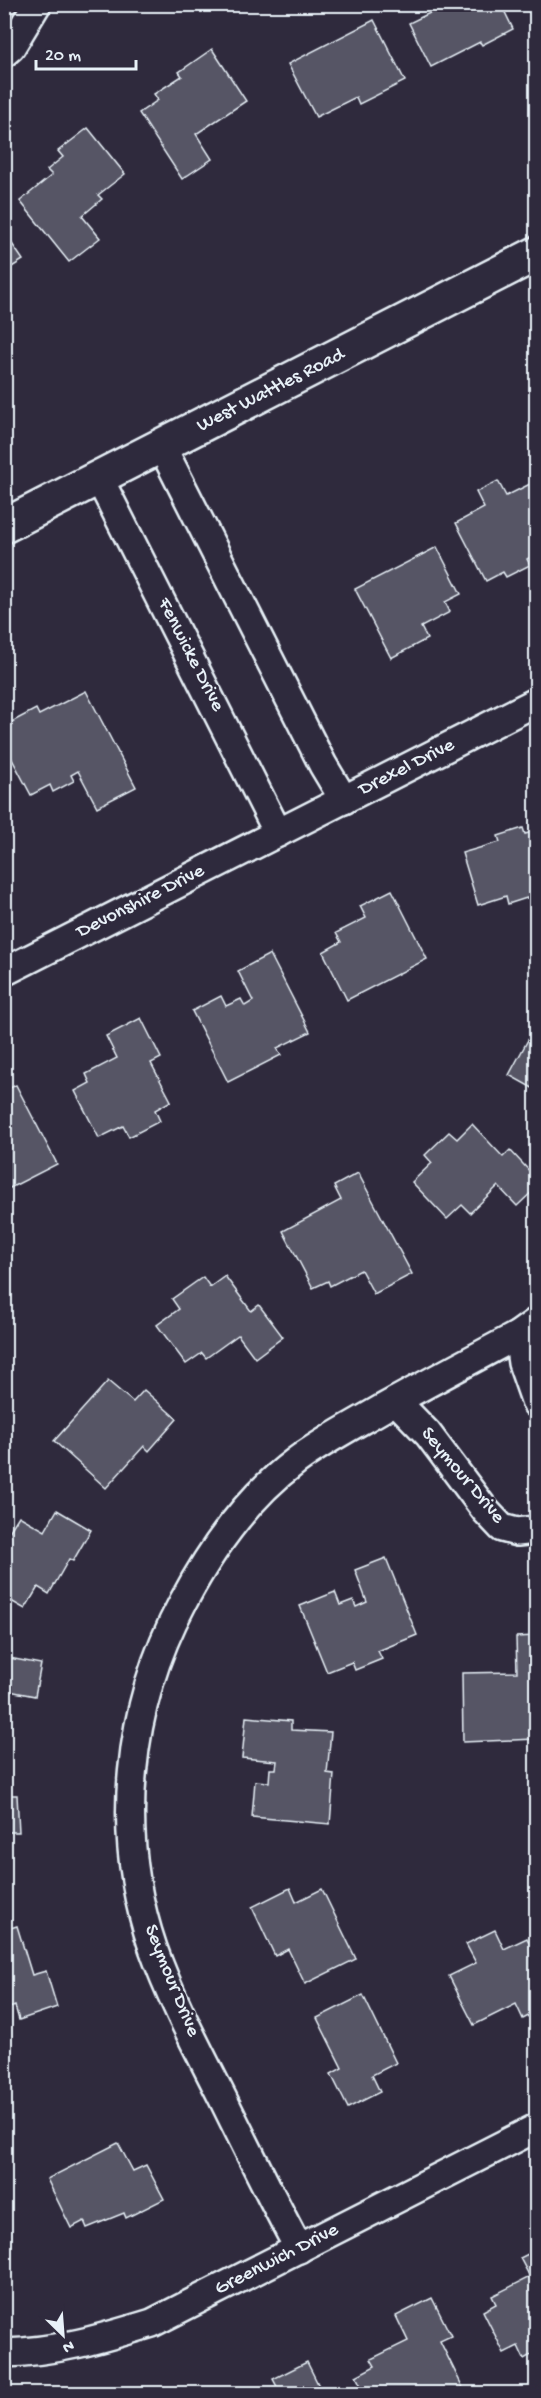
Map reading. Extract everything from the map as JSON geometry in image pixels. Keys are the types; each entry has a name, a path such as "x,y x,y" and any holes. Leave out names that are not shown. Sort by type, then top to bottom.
{"street":[{"path":"4,53 11,47 37,4"},
{"name":"West Wattles Road","path":"4,526 537,254"},
{"path":"162,447 323,765 344,800"},
{"name":"Fenwicke Drive","path":"99,478 278,833"},
{"name":"Drexel Drive","path":"278,833 537,702"},
{"name":"Devonshire Drive","path":"4,972 278,833"},
{"name":"Seymour Drive","path":"300,2249 191,2037 153,1947 136,1879 131,1822 132,1770 138,1726 150,1681 169,1628 196,1577 229,1529 264,1491 296,1462 343,1431 527,1328"},
{"name":"Seymour Drive","path":"527,1328 522,1363 537,1403"},
{"name":"Seymour Drive","path":"396,1401 428,1434 485,1510 502,1528 517,1532 537,1530"},
{"name":"Greenwich Drive","path":"4,2353 30,2352 92,2341 152,2323 537,2128"}],"building":[{"path":"434,4 501,4 513,29 482,45 480,42 431,67 409,23 436,10"},
{"path":"374,20 405,81 359,104 356,97 316,117 288,64"},
{"path":"212,49 246,101 196,134 212,159 182,179 139,113 158,100 154,94 182,76 179,72"},
{"path":"88,128 125,174 98,195 102,199 82,216 100,238 69,262 20,201 52,175 47,170 63,157 58,151"},
{"path":"4,232 23,260 4,272"},
{"path":"498,481 506,496 536,481 536,554 527,559 530,565 506,577 503,572 486,581 456,523 484,508 476,492"},
{"path":"437,547 461,594 445,602 450,612 421,627 427,639 391,658 355,589"},
{"path":"86,691 136,787 97,807 78,771 71,775 74,781 53,792 50,785 31,795 4,744 4,726 36,709 39,715"},
{"path":"523,828 525,834 536,831 536,895 508,904 506,896 478,905 462,853 500,842 498,836"},
{"path":"392,890 427,959 347,1000 323,952 341,942 336,933 366,918 360,906"},
{"path":"270,954 310,1032 277,1048 281,1055 228,1082 192,1011 221,996 226,1006 241,999 245,1006 253,1001 238,971"},
{"path":"141,1018 161,1058 151,1063 171,1101 155,1110 160,1121 129,1137 123,1126 99,1138 75,1091 90,1083 86,1074 117,1058 106,1036"},
{"path":"536,1025 536,1090 509,1075"},
{"path":"16,1085 57,1164 4,1191 4,1091"},
{"path":"472,1124 503,1157 510,1150 536,1178 536,1188 517,1206 498,1186 470,1213 462,1205 447,1219 412,1182 432,1163 425,1155 449,1132 457,1139"},
{"path":"358,1173 412,1274 374,1294 361,1270 330,1286 328,1281 313,1288 283,1231 341,1200 334,1186"},
{"path":"225,1276 251,1311 259,1305 283,1337 255,1358 238,1335 206,1358 202,1353 186,1364 157,1325 179,1309 172,1299 203,1277 210,1287"},
{"path":"108,1381 133,1402 144,1390 177,1419 149,1451 144,1446 106,1488 54,1441"},
{"path":"57,1510 91,1530 73,1561 69,1559 49,1594 38,1587 25,1609 4,1597 4,1540 19,1516 45,1531"},
{"path":"386,1558 417,1635 378,1651 382,1659 355,1670 352,1662 327,1672 300,1606 335,1592 340,1605 353,1600 356,1607 367,1602 355,1570"},
{"path":"536,1636 536,1739 463,1742 462,1673 517,1672 516,1637"},
{"path":"4,1657 41,1664 35,1696 4,1690"},
{"path":"246,1717 291,1721 291,1730 331,1732 327,1773 334,1774 330,1824 252,1817 255,1781 269,1782 270,1769 276,1769 277,1761 242,1758"},
{"path":"4,1795 17,1795 19,1832 4,1832"},
{"path":"290,1888 296,1902 322,1889 356,1959 305,1984 288,1949 275,1956 252,1907"},
{"path":"17,1926 32,1975 46,1971 57,2007 19,2020 15,2006 4,2010 4,1930"},
{"path":"495,1930 504,1949 527,1938 536,1957 536,2012 523,2019 516,2004 474,2025 449,1976 476,1963 466,1944"},
{"path":"363,1995 396,2063 372,2075 380,2092 348,2108 331,2074 342,2068 317,2018"},
{"path":"118,2143 133,2171 146,2165 164,2199 126,2218 124,2213 87,2228 84,2221 71,2228 47,2179"},
{"path":"536,2250 536,2352 524,2359 518,2346 504,2353 483,2311 496,2304 492,2296 530,2277 520,2258"},
{"path":"432,2298 451,2336 440,2341 466,2394 365,2394 356,2376 375,2366 371,2359 408,2341 396,2316"},
{"path":"307,2362 323,2394 281,2394 273,2379"}]}
